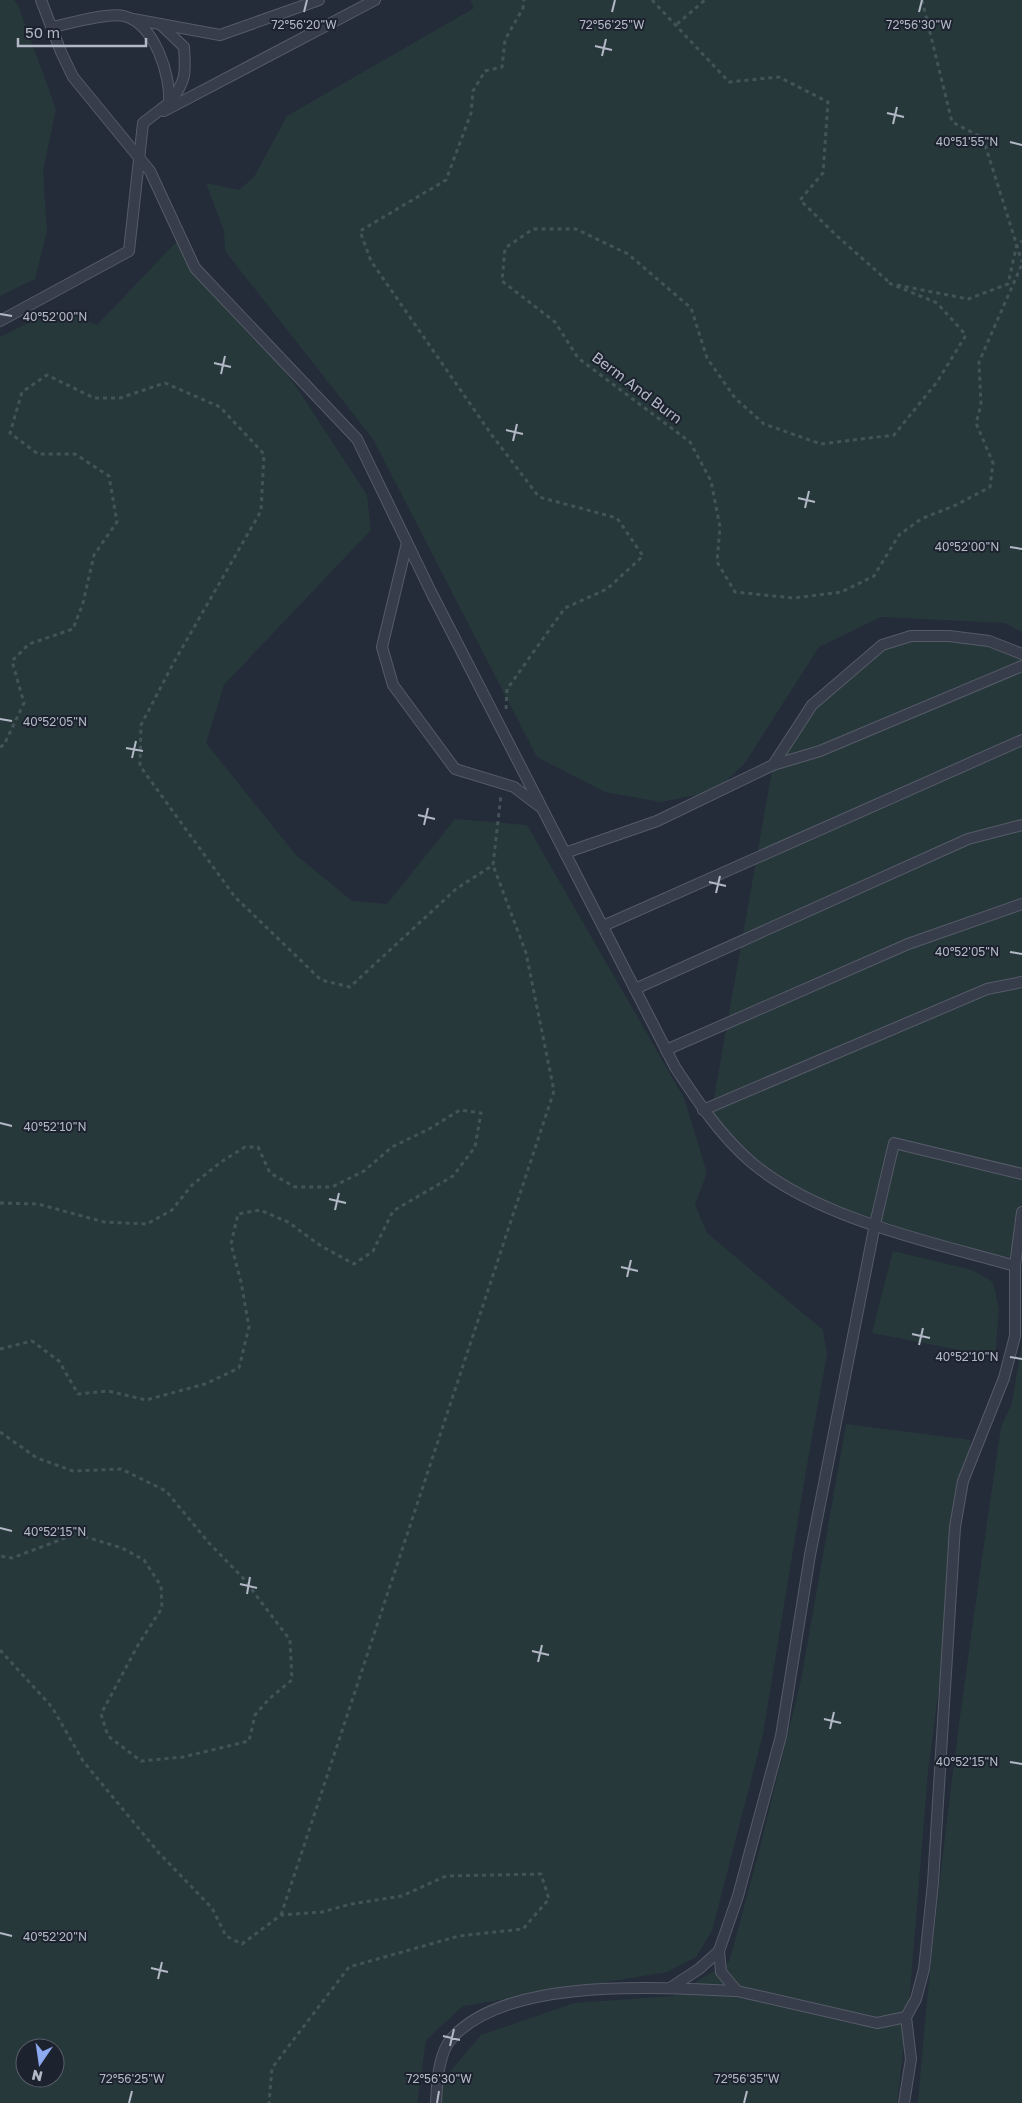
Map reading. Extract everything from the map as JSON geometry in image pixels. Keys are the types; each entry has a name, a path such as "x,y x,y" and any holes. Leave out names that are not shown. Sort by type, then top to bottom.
{"lane":[{"path":"41,0 73,77 150,171 195,268 356,438 504,736 666,1050 710,1120 752,1162 792,1190 848,1216 1015,1266"},
{"path":"52,27 94,18 124,16 220,35 319,0"},
{"path":"152,116 182,103 375,0"},
{"path":"128,18 141,26 158,47 170,90 169,103"},
{"path":"0,321 129,251 143,122 169,103 182,85 186,71 184,47 160,24"},
{"path":"407,543 382,647 393,685 455,769 514,787 541,807"},
{"path":"773,765 812,705 882,645 911,636 948,636 988,641 1022,654"},
{"path":"565,852 657,821 773,765 820,751 1022,666"},
{"path":"603,926 1022,740"},
{"path":"635,989 968,839 1022,825"},
{"path":"666,1050 908,944 1022,904"},
{"path":"703,1110 987,989 1022,982"},
{"path":"737,1991 721,1972 719,1951 738,1896 781,1736 810,1555 875,1224 894,1143 1022,1174"},
{"path":"904,2103 910,2059 906,2017 916,1999 924,1970 933,1883 955,1527 963,1481 1004,1378 1015,1336 1015,1266 1022,1212"},
{"path":"670,1988 699,1969 719,1951"},
{"path":"436,2103 442,2058 451,2039 472,2020 498,2008 539,1996 592,1990 670,1988 737,1991 877,2023 906,2017"}],"path":[{"path":"504,736 507,689 565,608 607,589 643,556 617,518 539,497 491,434 371,261 360,232 446,180 472,113 473,91 485,71 502,68 505,40 523,8 524,0"},
{"path":"652,0 677,24 729,82 779,77 828,102 823,173 800,200 889,283 968,299 1008,284 1017,244 1022,241"},
{"path":"677,24 705,0"},
{"name":"Berm And Burn","path":"889,283 937,303 966,335 937,382 894,435 821,444 764,424 736,398 707,358 691,308 628,254 576,229 533,229 505,248 502,281 555,322 578,358 690,442 711,481 720,527 717,562 735,592 794,598 841,592 874,576 899,535 922,518 956,505 990,487 993,463 976,423 981,405 979,362 1022,263 983,138 952,122 922,0"},
{"path":"0,747 4,745 24,703 12,661 29,644 73,629 83,603 94,556 117,522 109,476 75,454 38,454 10,433 22,392 47,375 94,398 120,398 165,383 220,406 264,454 261,512 174,662 141,725 140,766 159,794 236,897 321,980 350,987 456,889 493,865"},
{"path":"281,1915 554,1091 526,953 493,865 501,782"},
{"path":"0,1204 38,1204 104,1222 147,1224 172,1210 192,1184 245,1147 258,1147 270,1173 295,1187 332,1187 364,1171 392,1147 429,1130 460,1110 481,1113 475,1147 453,1176 393,1211 373,1250 354,1264 321,1246 288,1222 260,1210 238,1214 231,1244 242,1282 249,1328 239,1368 205,1384 146,1400 108,1392 78,1394 59,1360 32,1341 0,1349"},
{"path":"0,1432 37,1458 73,1471 121,1469 166,1491 209,1543 243,1578 290,1640 292,1680 270,1698 255,1715 249,1741 183,1757 141,1761 108,1736 101,1714 138,1645 162,1608 161,1586 144,1560 122,1548 76,1534 12,1558 0,1556"},
{"path":"0,1650 52,1707 83,1761 158,1853 212,1908 226,1936 242,1944 281,1915 322,1912 351,1904 402,1896 446,1876 541,1874 549,1899 523,1929 459,1936 349,1967 272,2068 270,2103"}],"shaded area":[{"path":"0,0 14,0 18,5 56,109 43,171 47,231 35,279 0,296"},
{"path":"470,0 1022,0 1022,632 1005,623 881,617 819,647 745,763 716,791 661,802 605,792 537,757 373,439 225,251 224,231 206,183 239,190 254,177 287,116 474,8"},
{"path":"180,238 295,385 367,495 371,530 224,685 206,743 296,855 352,901 387,904 455,819 527,825 684,1098 707,1173 695,1205 707,1233 823,1330 827,1354 763,1734 712,1931 696,1957 667,1972 463,2006 426,2040 417,2103 0,2103 0,337 54,310 68,313 97,325"},
{"path":"949,636 1022,654 1022,1212 1015,1266 933,1243 792,1190 752,1162 710,1120 773,765 812,705 882,645"},
{"path":"893,1251 972,1270 993,1282 999,1309 995,1357 872,1333"},
{"path":"1022,1344 1022,2103 918,2103 943,1849 965,1680 1001,1427 1012,1403"},
{"path":"846,1424 971,1440 928,1772 910,1992 897,2103 437,2103 437,2087 481,2035 574,2003 673,1996 729,1962 758,1855 801,1680"}]}
